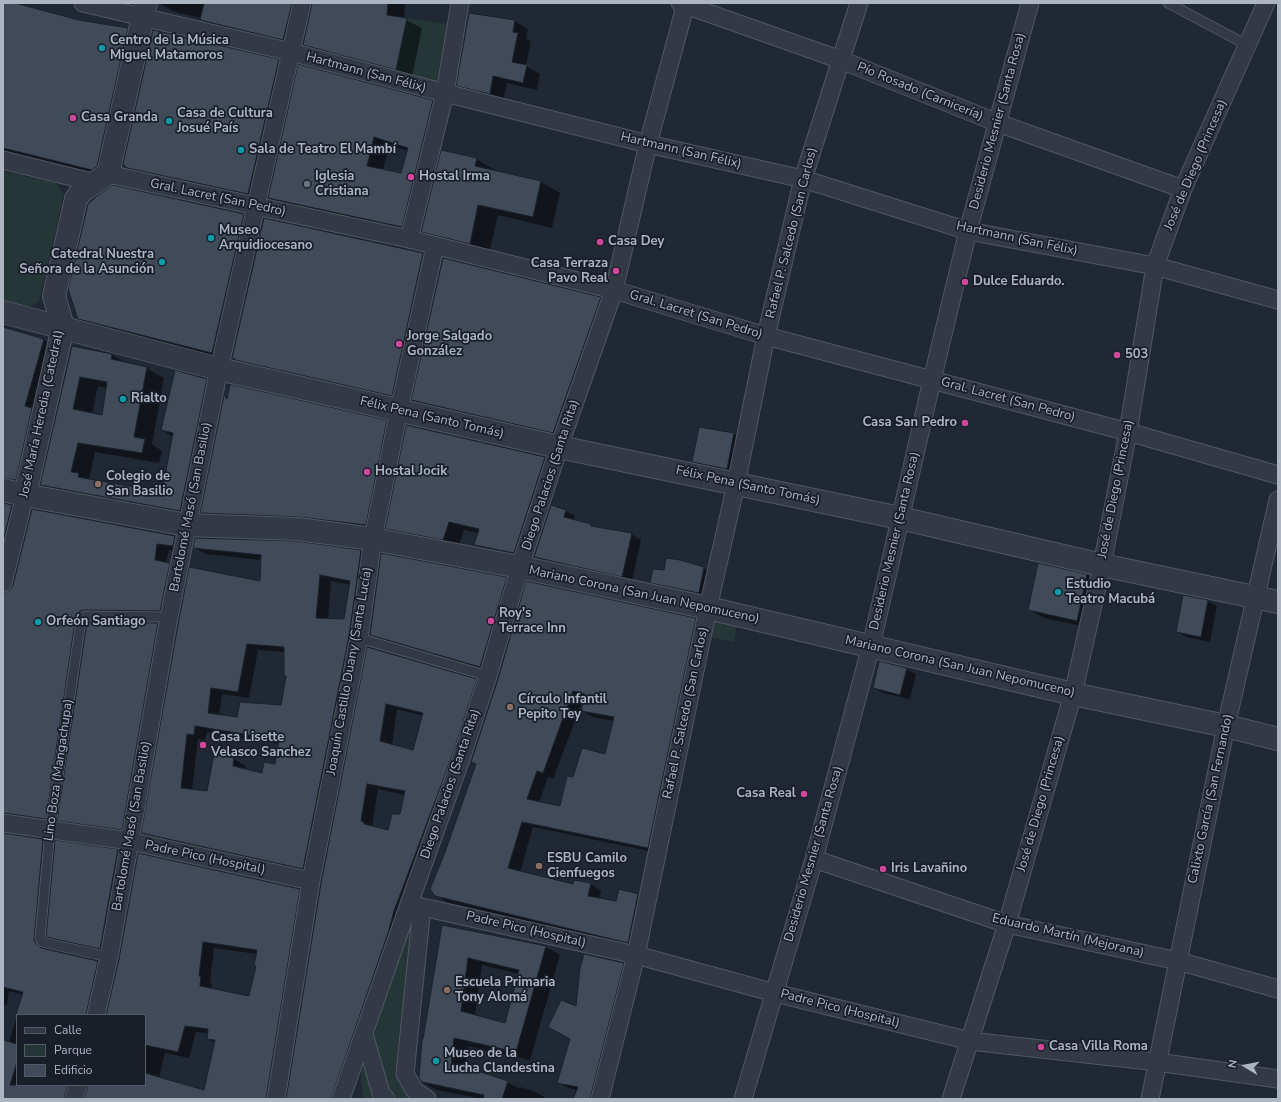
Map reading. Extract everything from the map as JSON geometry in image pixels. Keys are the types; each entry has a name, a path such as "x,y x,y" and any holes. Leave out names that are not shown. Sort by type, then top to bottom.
{"street":[{"name":"Hartmann (San Félix)","path":"83,3 145,10 291,52 445,93 648,144 803,179 968,231 1155,266 1278,300"},
{"name":"Bartolomé Masó (San Basilio)","path":"96,1014 109,957 169,617 187,525 219,369 302,3"},
{"path":"409,239 445,93 460,3"},
{"name":"Rafael P. Salcedo (San Carlos)","path":"600,1099 636,955 766,336 803,179 859,3"},
{"name":"Desiderio Mesnier (Santa Rosa)","path":"743,1099 814,859 871,646 968,231 1030,3"},
{"name":"José de Diego (Princesa)","path":"951,1099 1007,924 1073,694 1102,565 1128,432 1155,266 1182,189 1266,3"},
{"name":"Pío Rosado (Carnicería)","path":"684,4 841,60 998,123 1182,189"},
{"name":"Diego Palacios (Santa Rita)","path":"341,1099 364,1034 415,905 488,676 520,567 614,290 648,144 684,4"},
{"path":"102,177 145,10"},
{"name":"Gral. Lacret (San Pedro)","path":"3,160 88,181 102,177 256,206 409,239 614,290 766,336 1128,432 1278,475"},
{"name":"José María Heredia (Catedral)","path":"3,583 25,496 63,327 54,296 76,200 82,190 102,177"},
{"name":"Joaquín Castillo Duany (Santa Lucía)","path":"276,1099 311,881 359,638 373,539 434,246"},
{"path":"27,318 37,317 46,311 54,296"},
{"name":"Félix Pena (Santo Tomás)","path":"3,312 219,369 560,447 900,518 1102,565 1278,602"},
{"name":"Mariano Corona (San Juan Nepomuceno)","path":"3,490 25,496 187,525 298,529 373,539 520,567 708,608 1073,694 1226,726 1278,739"},
{"name":"Calixto García (San Fernando)","path":"1150,1099 1226,726 1278,500"},
{"name":"Padre Pico (Hospital)","path":"3,823 130,841 311,881"},
{"name":"Eduardo Martín (Mejorana)","path":"814,859 1007,924 1178,961 1278,989"},
{"path":"415,905 406,1074 415,1091 427,1099"},
{"name":"Padre Pico (Hospital)","path":"415,905 636,955 970,1041 1157,1062 1278,1079"},
{"path":"364,1034 381,1092 386,1099"},
{"path":"348,1078 352,1099"},
{"path":"74,1099 78,1086"}],"lane":[{"path":"1168,3 1247,45"},
{"name":"Lino Boza (Mangachupa)","path":"109,957 40,941 50,830 82,617 169,617"},
{"path":"359,638 488,676"}],"green space":[{"path":"407,18 448,24 439,83 396,71"},
{"path":"3,171 56,183 64,194 39,301 28,308 3,302"},
{"path":"712,616 738,622 734,642 708,637"},
{"path":"408,919 413,919 402,1074 418,1099 394,1099 386,1091 374,1035"},
{"path":"360,1065 366,1065 376,1099 363,1099"}],"building":[{"path":"3,3 15,3 79,20 128,28 97,166 92,170 3,148"},
{"path":"204,3 292,3 283,40 200,20"},
{"path":"312,3 388,3 387,15 407,18 396,70 303,45"},
{"path":"469,13 515,20 513,32 518,33 512,62 527,65 523,83 493,76 490,94 456,86"},
{"path":"153,30 279,59 248,194 127,168 123,164"},
{"path":"298,64 433,100 402,227 268,198","holes":["374,137 408,148 401,173 367,166"]},
{"path":"441,150 477,158 475,166 541,181 533,217 478,205 470,244 421,232"},
{"path":"113,185 244,214 212,353 78,319 68,289 88,204"},
{"path":"264,218 423,253 392,396 235,360 232,358"},
{"path":"443,258 601,297 553,433 411,400"},
{"path":"3,327 44,339 25,406 32,408 16,480 3,478"},
{"path":"72,346 112,354 111,359 147,367 134,437 145,439 142,453 78,443 71,472 79,473 78,477 162,492 173,433 161,430 175,370 207,379 180,511 40,485","holes":["80,377 107,382 102,415 73,409"]},
{"path":"230,384 387,420 366,525 299,517 200,513 224,395 227,399"},
{"path":"406,425 545,457 514,553 474,545 479,529 449,522 443,540 385,529"},
{"path":"699,427 734,433 727,469 692,462"},
{"path":"3,503 12,505 3,542"},
{"path":"551,505 566,510 564,517 591,524 591,526 632,533 622,577 534,557"},
{"path":"32,509 175,536 173,546 157,544 155,560 170,563 160,611 85,610 80,611 76,615 46,819 3,813 3,593 10,590 13,585"},
{"path":"195,538 297,541 361,550 349,636 303,869 141,833 189,567 260,581 261,555 193,548","holes":["320,575 350,581 344,619 316,618","247,644 284,647 284,676 286,676 281,705 240,702 237,717 208,713 211,688 238,692","195,726 279,740 275,764 264,762 262,773 233,766 234,758 214,754 207,791 181,788 187,734 194,735"]},
{"path":"381,553 507,577 480,667 370,635"},
{"path":"666,558 680,560 704,567 699,593 650,583 653,569 664,570"},
{"name":"Estudio Teatro Macubá","path":"1038,563 1087,574 1077,621 1028,610"},
{"path":"526,581 696,618 648,848 522,822 508,868 573,884 574,880 591,883 588,896 616,901 619,889 638,894 628,943 435,896 430,889 444,855 476,764 471,762 498,679","holes":["573,691 585,694 581,711 614,717 605,754 582,748 573,777 567,776 560,806 527,799 537,771 543,773"]},
{"path":"1183,595 1208,600 1201,637 1176,632"},
{"path":"87,622 158,623 122,830 57,821"},
{"path":"367,647 477,679 452,756 394,911 388,933 331,1099 286,1099 321,883","holes":["386,704 423,713 413,750 380,741","367,784 405,791 400,814 392,814 388,830 364,824 364,822 361,821"]},
{"path":"879,661 907,668 900,695 873,688"},
{"path":"3,833 43,839 34,940 37,945 41,948 98,961 86,1014 16,1014 23,992 3,987"},
{"path":"55,840 118,849 100,949 46,937"},
{"path":"138,853 300,889 266,1099 84,1099 88,1086 146,1086 146,1073 204,1090 215,1040 207,1039 208,1029 185,1026 178,1052 146,1045 146,1014 106,1014 119,959","holes":["203,942 257,950 254,966 256,966 249,996 200,986 201,976 199,976"]},
{"name":"Escuela Primaria Tony Alomá","path":"442,925 546,946 516,1052 454,1038 451,1067 478,1071 508,1081 502,1099 483,1099 484,1095 422,1082 419,1078 423,1039","holes":["468,958 519,970 505,1023 461,1011"]},
{"path":"584,954 624,963 590,1099 573,1099 578,1087 557,1083 570,1039 548,1027 561,1000 576,1006 580,968"},
{"path":"3,1040 16,1044 16,1065 10,1085 68,1086 64,1099 3,1099"}],"place":[{"name":"Centro de la Música Miguel Matamoros","path":"102,48"},
{"name":"Casa Granda","path":"73,118"},
{"name":"Casa de Cultura Josué País","path":"169,121"},
{"name":"Sala de Teatro El Mambí","path":"241,150"},
{"name":"Hostal Irma","path":"411,177"},
{"name":"Iglesia Cristiana","path":"307,184"},
{"name":"Museo Arquidiocesano","path":"211,238"},
{"name":"Casa Dey","path":"600,242"},
{"name":"Catedral Nuestra Señora de la Asunción","path":"162,262"},
{"name":"Casa Terraza Pavo Real","path":"616,271"},
{"name":"Dulce Eduardo.","path":"965,282"},
{"name":"Jorge Salgado González","path":"399,344"},
{"name":"503","path":"1117,355"},
{"name":"Rialto","path":"123,399"},
{"name":"Casa San Pedro","path":"965,423"},
{"name":"Hostal Jocik","path":"367,472"},
{"name":"Colegio de San Basilio","path":"98,484"},
{"name":"Estudio Teatro Macubá","path":"1058,592"},
{"name":"Roy's Terrace Inn","path":"491,621"},
{"name":"Orfeón Santiago","path":"38,622"},
{"name":"Círculo Infantil Pepito Tey","path":"510,707"},
{"name":"Casa Lisette Velasco Sanchez","path":"203,745"},
{"name":"Casa Real","path":"804,794"},
{"name":"ESBU Camilo Cienfuegos","path":"539,866"},
{"name":"Iris Lavañino","path":"883,869"},
{"name":"Escuela Primaria Tony Alomá","path":"447,990"},
{"name":"Casa Villa Roma","path":"1041,1047"},
{"name":"Museo de la Lucha Clandestina","path":"436,1061"}]}
